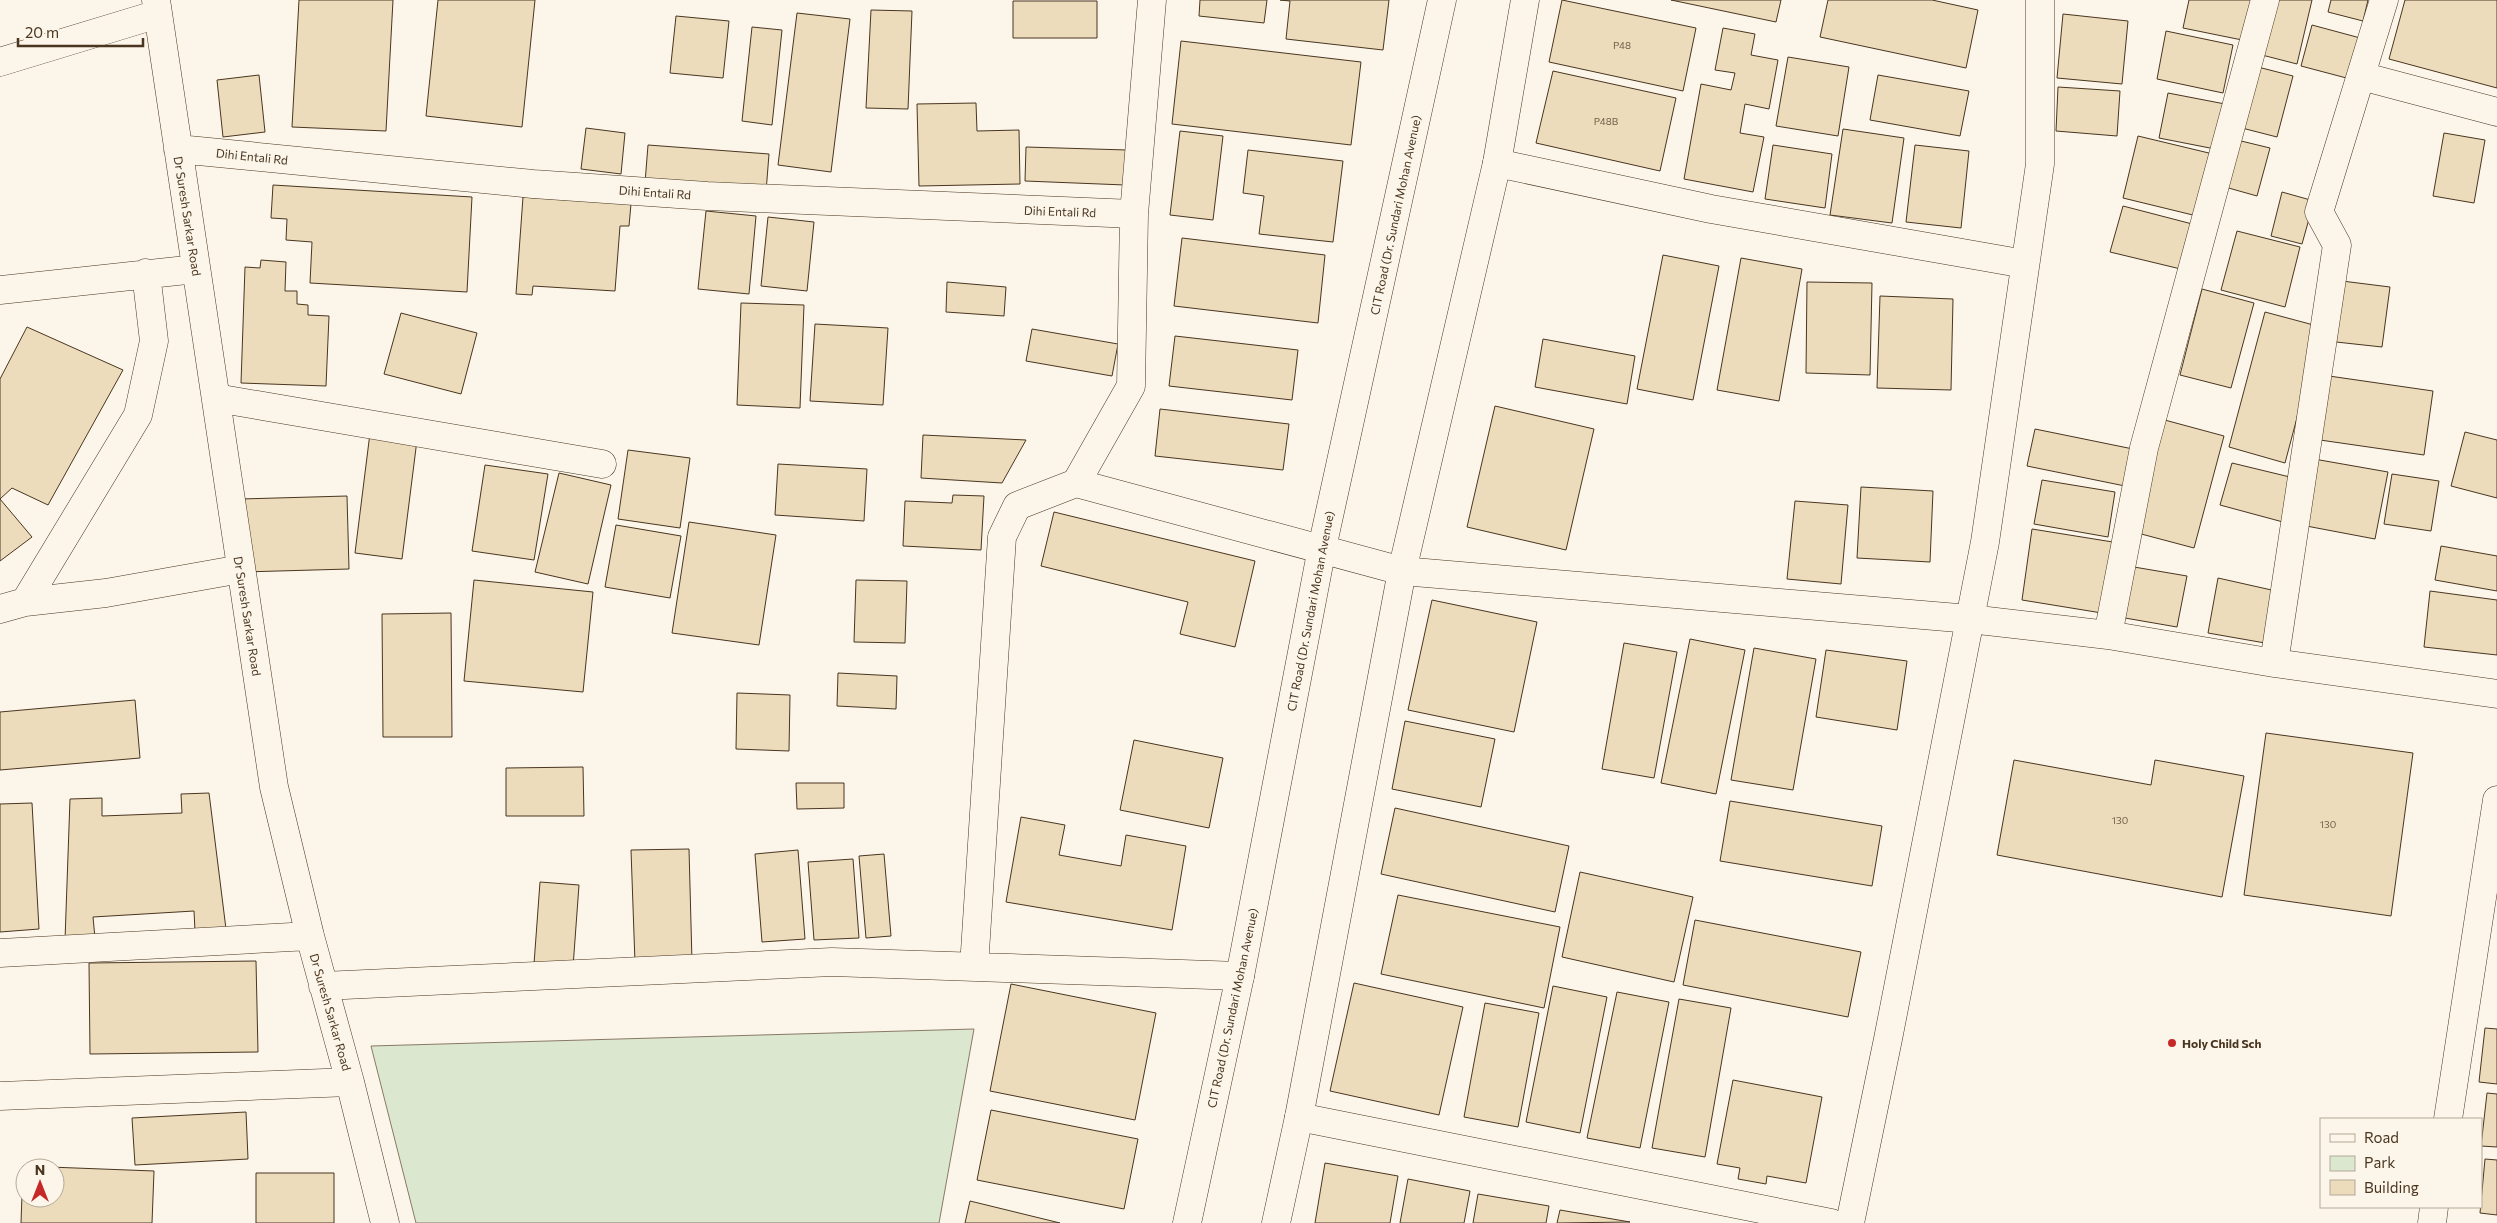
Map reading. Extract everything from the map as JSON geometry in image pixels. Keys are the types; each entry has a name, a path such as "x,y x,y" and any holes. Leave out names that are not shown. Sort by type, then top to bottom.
{"street":[{"path":"1076,483 1131,386 1134,214 1152,0"},
{"name":"CIT Road (Dr. Sundari Mohan Avenue)","path":"1187,1223 1240,976 1322,548 1442,0"},
{"path":"1276,1223 1299,1117 1402,571 1497,163 1525,0"},
{"path":"1850,1223 1985,542 2040,164 2040,0"},
{"path":"2108,635 2144,448 2265,0"},
{"path":"2274,663 2337,245 2319,212 2384,0"},
{"path":"0,62 157,7"},
{"name":"Dr Suresh Sarkar Road","path":"157,7 274,787 310,936 350,1082 385,1223"},
{"path":"2361,76 2497,112"},
{"name":"Dihi Entali Rd","path":"178,149 534,184 707,196 1134,214"},
{"path":"1497,163 1711,209 2025,264"},
{"path":"0,290 196,269"},
{"path":"12,606 138,416 154,341 146,273"},
{"path":"216,398 602,464"},
{"path":"974,967 1002,537 1017,506 1076,483 1402,571 1970,619 2108,635 2274,663 2497,694"},
{"path":"12,606 106,594 241,569"},
{"path":"2448,1118 2497,800"},
{"path":"0,953 310,936"},
{"path":"323,986 832,962 1240,976"},
{"path":"0,1096 350,1082"},
{"path":"1299,1117 1831,1223"},
{"path":"2432,1223 2434,1208"}],"green space":[{"path":"974,1029 939,1223 416,1223 371,1046"}],"building":[{"path":"299,0 393,0 386,131 292,127"},
{"path":"438,0 535,0 522,127 426,116"},
{"path":"1200,0 1267,0 1264,23 1199,16"},
{"path":"1280,0 1389,0 1383,50 1286,39 1290,1"},
{"path":"1562,0 1696,28 1683,91 1549,62"},
{"path":"1671,0 1781,0 1776,22"},
{"path":"1828,0 1932,0 1978,10 1966,68 1820,37"},
{"path":"2189,0 2256,0 2247,41 2183,28"},
{"path":"2271,0 2312,0 2297,64 2258,54"},
{"path":"2331,0 2368,0 2363,21 2328,12"},
{"path":"2405,0 2497,0 2497,88 2389,59"},
{"path":"1013,1 1097,1 1097,38 1013,38"},
{"path":"871,10 912,11 908,109 866,108"},
{"path":"797,13 850,19 831,172 778,165"},
{"path":"2063,14 2128,21 2122,84 2057,78"},
{"path":"676,16 729,21 723,78 670,73"},
{"path":"2312,25 2364,39 2354,80 2301,66"},
{"path":"752,27 782,30 772,125 742,121"},
{"path":"1723,28 1755,34 1751,55 1778,60 1769,109 1745,104 1740,133 1764,137 1753,192 1684,179 1701,84 1731,90 1735,73 1715,70"},
{"path":"2166,31 2233,45 2223,93 2157,79"},
{"path":"1181,41 1361,62 1351,145 1172,124"},
{"path":"1788,57 1849,67 1838,136 1776,126"},
{"path":"2254,66 2293,76 2277,137 2238,127"},
{"path":"1553,71 1676,98 1660,171 1536,143"},
{"path":"259,75 265,132 223,137 217,80"},
{"path":"1878,75 1969,91 1960,136 1870,120"},
{"path":"2058,87 2120,91 2117,136 2056,131"},
{"path":"2168,93 2225,104 2215,149 2159,138"},
{"path":"976,103 977,131 1019,130 1020,184 919,186 917,104"},
{"path":"586,128 625,133 621,174 581,169"},
{"path":"1843,129 1904,138 1892,223 1830,215"},
{"path":"1180,131 1223,136 1213,220 1170,215"},
{"path":"2444,133 2485,140 2474,203 2433,196"},
{"path":"2138,136 2213,154 2197,216 2123,198"},
{"path":"2237,140 2270,148 2257,196 2225,187"},
{"path":"648,145 769,154 766,192 645,183"},
{"path":"1773,145 1832,154 1825,208 1765,199"},
{"path":"1915,145 1969,151 1961,228 1906,222"},
{"path":"1026,147 1127,150 1125,185 1025,181"},
{"path":"1248,150 1343,161 1333,242 1259,234 1264,196 1243,193"},
{"path":"273,185 472,197 467,292 310,283 312,242 286,240 287,219 271,218"},
{"path":"2282,192 2314,201 2302,244 2271,236"},
{"path":"523,197 631,204 629,226 620,226 615,291 533,286 532,295 516,294"},
{"path":"2123,206 2200,226 2189,271 2110,252"},
{"path":"706,211 756,216 749,294 698,289"},
{"path":"768,217 814,222 807,291 761,286"},
{"path":"2237,231 2300,247 2285,307 2221,290"},
{"path":"1182,238 1325,255 1318,323 1174,306"},
{"path":"1663,255 1719,266 1693,400 1637,389"},
{"path":"1741,258 1802,269 1779,401 1717,390"},
{"path":"261,260 286,262 285,291 297,291 297,304 308,305 308,315 329,316 326,386 241,383 245,267 260,268"},
{"path":"2334,280 2390,287 2382,347 2327,341"},
{"path":"947,282 1006,287 1004,316 946,312"},
{"path":"1807,282 1872,283 1870,375 1806,373"},
{"path":"2202,289 2254,303 2231,388 2180,375"},
{"path":"1880,296 1953,299 1951,390 1877,388"},
{"path":"741,303 804,305 800,408 737,405"},
{"path":"2265,312 2321,327 2285,463 2229,447"},
{"path":"401,313 477,333 461,394 384,374"},
{"path":"815,324 888,328 883,405 810,401"},
{"path":"27,327 123,370 48,505 12,488 0,499 0,379"},
{"path":"1032,329 1118,344 1112,376 1026,361"},
{"path":"1175,336 1298,350 1292,400 1169,386"},
{"path":"1543,339 1635,356 1627,404 1535,387"},
{"path":"2329,376 2433,391 2424,455 2320,440"},
{"path":"1495,406 1594,429 1566,550 1467,527"},
{"path":"1160,409 1289,424 1283,470 1155,456"},
{"path":"2161,419 2224,436 2194,548 2130,531"},
{"path":"2035,429 2133,449 2125,486 2027,466"},
{"path":"2465,432 2497,440 2497,498 2451,486"},
{"path":"370,433 417,440 402,559 355,553"},
{"path":"923,435 1026,440 1002,483 921,478"},
{"path":"628,450 690,458 680,528 618,519"},
{"path":"2314,459 2388,472 2375,539 2301,525"},
{"path":"2232,463 2294,478 2283,522 2220,505"},
{"path":"778,464 867,469 864,521 775,515"},
{"path":"485,465 548,474 534,560 472,551"},
{"path":"559,473 611,485 588,584 535,572"},
{"path":"2392,474 2439,481 2431,531 2384,524"},
{"path":"2042,480 2115,492 2108,537 2034,524"},
{"path":"1861,487 1933,491 1930,562 1857,558"},
{"path":"953,495 984,496 981,550 903,546 905,501 952,503"},
{"path":"347,496 349,569 243,572 241,499"},
{"path":"0,499 32,537 0,561"},
{"path":"1795,501 1848,505 1841,584 1787,579"},
{"path":"1054,512 1255,561 1235,647 1180,634 1188,602 1041,566"},
{"path":"689,522 776,535 759,645 672,633"},
{"path":"616,525 681,536 670,598 605,587"},
{"path":"2032,529 2119,543 2108,614 2022,600"},
{"path":"2441,546 2497,556 2497,591 2435,580"},
{"path":"2134,567 2187,576 2177,627 2125,618"},
{"path":"2218,578 2276,591 2265,643 2208,633"},
{"path":"474,580 593,592 583,692 464,681"},
{"path":"856,580 907,581 905,643 854,642"},
{"path":"2430,591 2497,600 2497,655 2424,647"},
{"path":"1432,600 1537,622 1514,732 1408,710"},
{"path":"451,613 452,737 383,737 382,614"},
{"path":"1690,639 1745,650 1716,794 1661,783"},
{"path":"1624,643 1677,652 1654,778 1602,769"},
{"path":"1754,648 1816,659 1793,790 1731,780"},
{"path":"1826,650 1907,661 1897,730 1816,717"},
{"path":"838,673 897,676 896,709 837,706"},
{"path":"737,693 790,695 789,751 736,749"},
{"path":"135,700 140,758 0,770 0,712"},
{"path":"1405,721 1495,739 1481,807 1392,789"},
{"path":"2266,733 2413,753 2391,916 2244,895"},
{"path":"1134,740 1223,758 1209,828 1120,810"},
{"path":"2014,760 2151,785 2155,760 2244,776 2222,897 1997,855"},
{"path":"583,767 584,816 506,816 506,768"},
{"path":"796,783 844,783 844,808 797,809"},
{"path":"209,793 226,929 195,931 194,911 93,917 95,938 65,940 70,799 102,798 102,816 182,813 181,794"},
{"path":"1730,801 1882,826 1872,886 1720,861"},
{"path":"32,803 39,929 0,932 0,804"},
{"path":"1395,808 1569,846 1555,912 1381,874"},
{"path":"1021,817 1065,825 1059,855 1121,866 1126,835 1186,846 1172,930 1006,902"},
{"path":"689,849 692,962 635,963 631,850"},
{"path":"798,850 805,939 762,942 755,854"},
{"path":"884,854 891,936 866,938 859,856"},
{"path":"853,859 859,938 814,940 808,862"},
{"path":"1580,872 1693,897 1674,982 1562,957"},
{"path":"540,882 579,885 573,967 534,964"},
{"path":"1398,895 1560,927 1544,1008 1381,974"},
{"path":"1695,920 1861,952 1848,1017 1683,985"},
{"path":"256,961 258,1052 90,1054 89,963"},
{"path":"1354,983 1463,1007 1439,1115 1330,1091"},
{"path":"1011,984 1156,1013 1135,1120 990,1091"},
{"path":"1553,986 1607,997 1580,1133 1526,1122"},
{"path":"1617,992 1669,1002 1640,1148 1587,1138"},
{"path":"1679,999 1731,1008 1705,1157 1652,1148"},
{"path":"1485,1003 1539,1013 1518,1127 1464,1117"},
{"path":"2485,1028 2497,1029 2497,1084 2479,1082"},
{"path":"1733,1080 1822,1097 1806,1183 1767,1176 1766,1184 1738,1179 1740,1168 1717,1164"},
{"path":"2487,1093 2497,1094 2497,1147 2482,1146"},
{"path":"991,1110 1138,1139 1124,1209 977,1180"},
{"path":"246,1112 248,1159 135,1165 132,1118"},
{"path":"2485,1159 2497,1160 2497,1215 2480,1213 2482,1208"},
{"path":"1325,1163 1398,1176 1390,1223 1315,1223"},
{"path":"65,1168 154,1171 152,1223 21,1223 22,1208 65,1208"},
{"path":"256,1173 334,1173 334,1223 256,1223"},
{"path":"1408,1179 1470,1191 1464,1223 1400,1223"},
{"path":"1478,1194 1549,1206 1546,1223 1473,1223"},
{"path":"970,1201 1060,1223 965,1223"},
{"path":"1560,1210 1630,1222 1557,1223"}],"place":[{"name":"Holy Child Sch","path":"2172,1043"}]}
